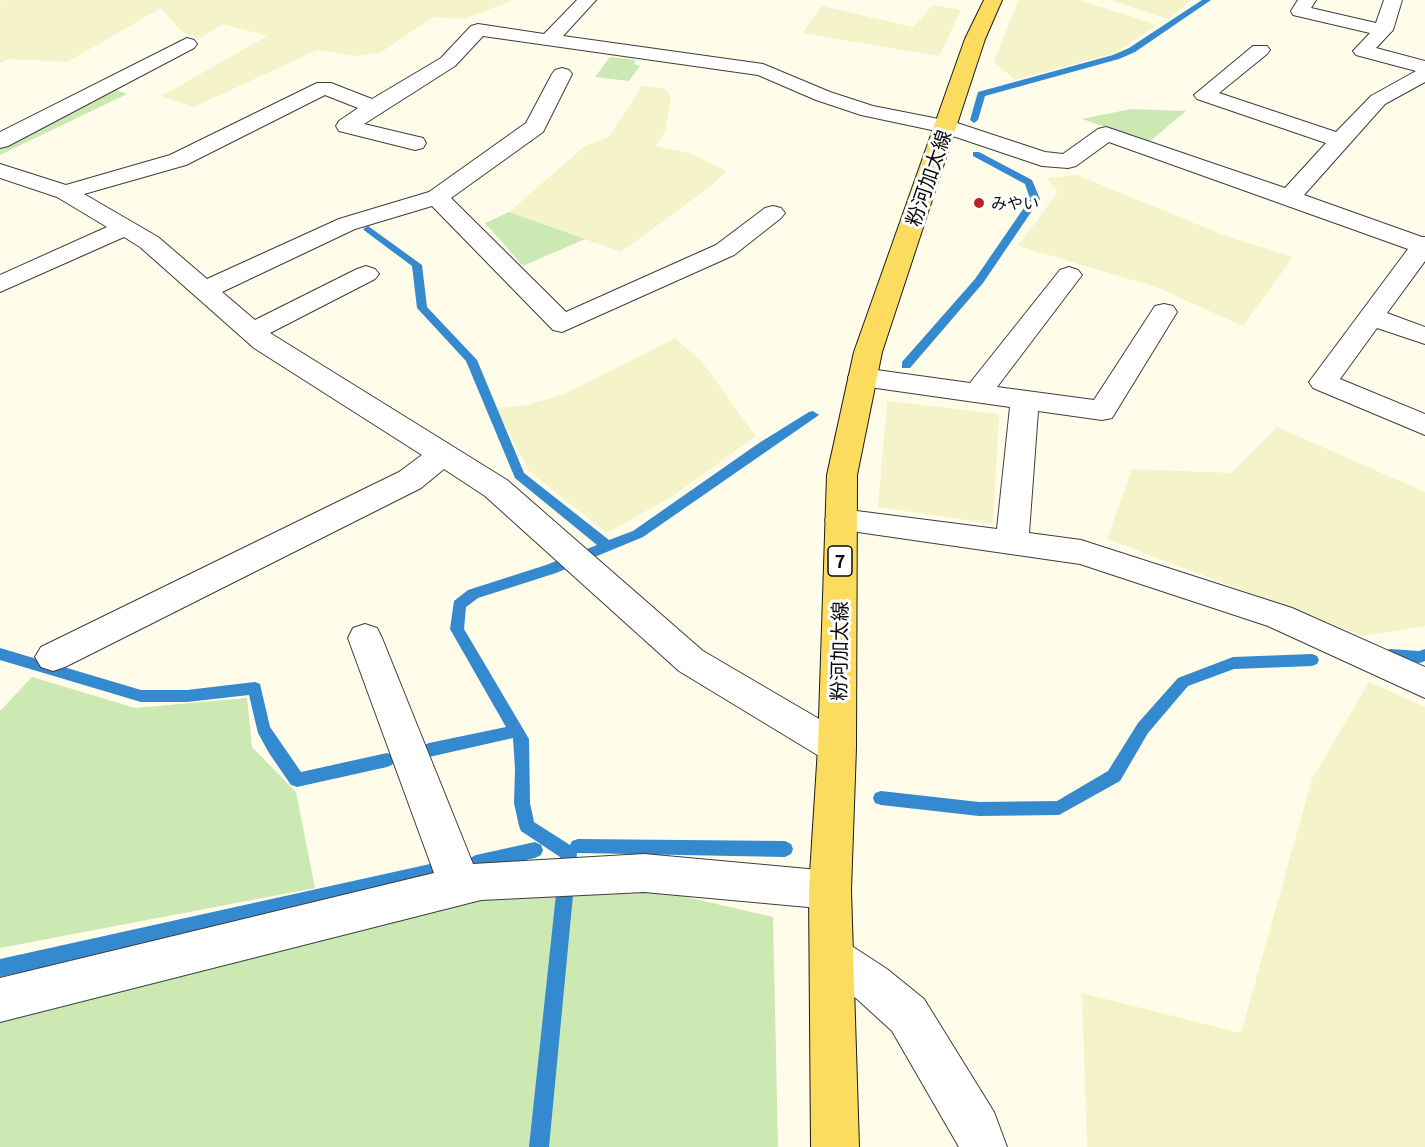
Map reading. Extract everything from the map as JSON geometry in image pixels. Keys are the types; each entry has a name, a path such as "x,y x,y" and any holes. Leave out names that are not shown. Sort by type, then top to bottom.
{"main road":[{"name":"粉河加太線","path":"835,1147 830,890 837,748 842,475 868,352 975,39 993,0"}],"street":[{"path":"549,40 586,0"},
{"path":"1307,0 1300,11 1383,30"},
{"path":"1393,0 1383,30 1363,51 1423,75"},
{"path":"415,143 347,126 448,62 478,30 763,70 823,96 868,111 946,127 1042,159 1068,161 1106,134 1425,246 1323,382 1425,425"},
{"path":"0,141 187,44"},
{"path":"1260,50 1204,95 1341,141"},
{"path":"205,290 347,224 437,197 535,127 562,74"},
{"path":"1289,197 1378,100 1423,75"},
{"path":"64,192 178,160 324,87 374,107"},
{"path":"0,171 64,192 149,242 264,342 496,488 691,661 837,748"},
{"path":"437,197 562,324 725,250 773,213"},
{"path":"0,284 125,228"},
{"path":"252,332 366,274"},
{"path":"976,393 1069,275"},
{"path":"862,377 1102,411 1164,312"},
{"path":"1372,317 1425,336"},
{"path":"1012,543 1025,400"},
{"path":"53,657 410,480 443,455"},
{"path":"840,520 1081,552 1280,616 1425,682"},
{"path":"365,638 454,867 456,888"},
{"path":"0,1000 481,881 644,873 830,890"},
{"path":"832,958 872,984 908,1015 977,1129 982,1147"}],"shaded area":[{"path":"2,0 514,0 464,19 433,17 380,53 354,56 317,50 194,107 161,96 267,36 223,24 198,39 181,31 161,8 67,62 9,59 0,63 0,2"},
{"path":"1018,0 1079,0 1157,25 1116,53 1015,80 994,62"},
{"path":"1111,0 1192,0 1168,19"},
{"path":"933,5 961,10 939,56 802,33 822,6 913,27"},
{"path":"642,86 664,88 671,97 665,132 655,146 693,154 726,171 711,186 621,252 509,212 585,146 609,137"},
{"path":"1077,175 1223,235 1293,257 1243,326 1156,287 1018,246 1058,192 1046,178"},
{"path":"675,338 702,362 756,436 673,496 607,533 529,471 496,408 527,405 565,394"},
{"path":"887,401 999,414 993,524 878,507"},
{"path":"1277,427 1425,492 1425,626 1364,636 1107,539 1132,469 1231,473"},
{"path":"1369,682 1425,707 1425,1147 1087,1147 1082,993 1241,1033 1312,779"}],"green space":[{"path":"610,57 636,60 634,64 640,66 629,81 595,77"},
{"path":"113,89 127,94 0,155 0,149"},
{"path":"1131,109 1186,111 1149,142 1082,119"},
{"path":"509,212 585,239 523,266 485,223"},
{"path":"32,677 135,708 247,698 252,747 296,792 315,888 0,948 0,711"},
{"path":"639,886 773,917 778,1147 0,1147 0,1016 481,896"}],"waterway":[{"path":"974,120 981,94 1116,57 1132,50 1207,0"},
{"path":"906,365 979,281 1035,199 1029,182 976,154"},
{"path":"368,229 417,265 422,308 471,360 519,475 607,546"},
{"path":"539,1147 569,853 527,826 522,803 521,739 457,629 459,605 473,594 551,569 638,534 763,446 813,415"},
{"path":"0,654 141,696 187,696 255,688 263,728 297,780 387,760"},
{"path":"1390,655 1420,657 1425,655"},
{"path":"881,798 979,809 1059,808 1114,776 1143,728 1183,682 1233,663 1312,660"},
{"path":"429,750 516,731"},
{"path":"578,846 785,849"},
{"path":"476,863 535,850"},
{"path":"0,968 430,872"}],"place":[{"name":"みやい","path":"979,203"}]}
